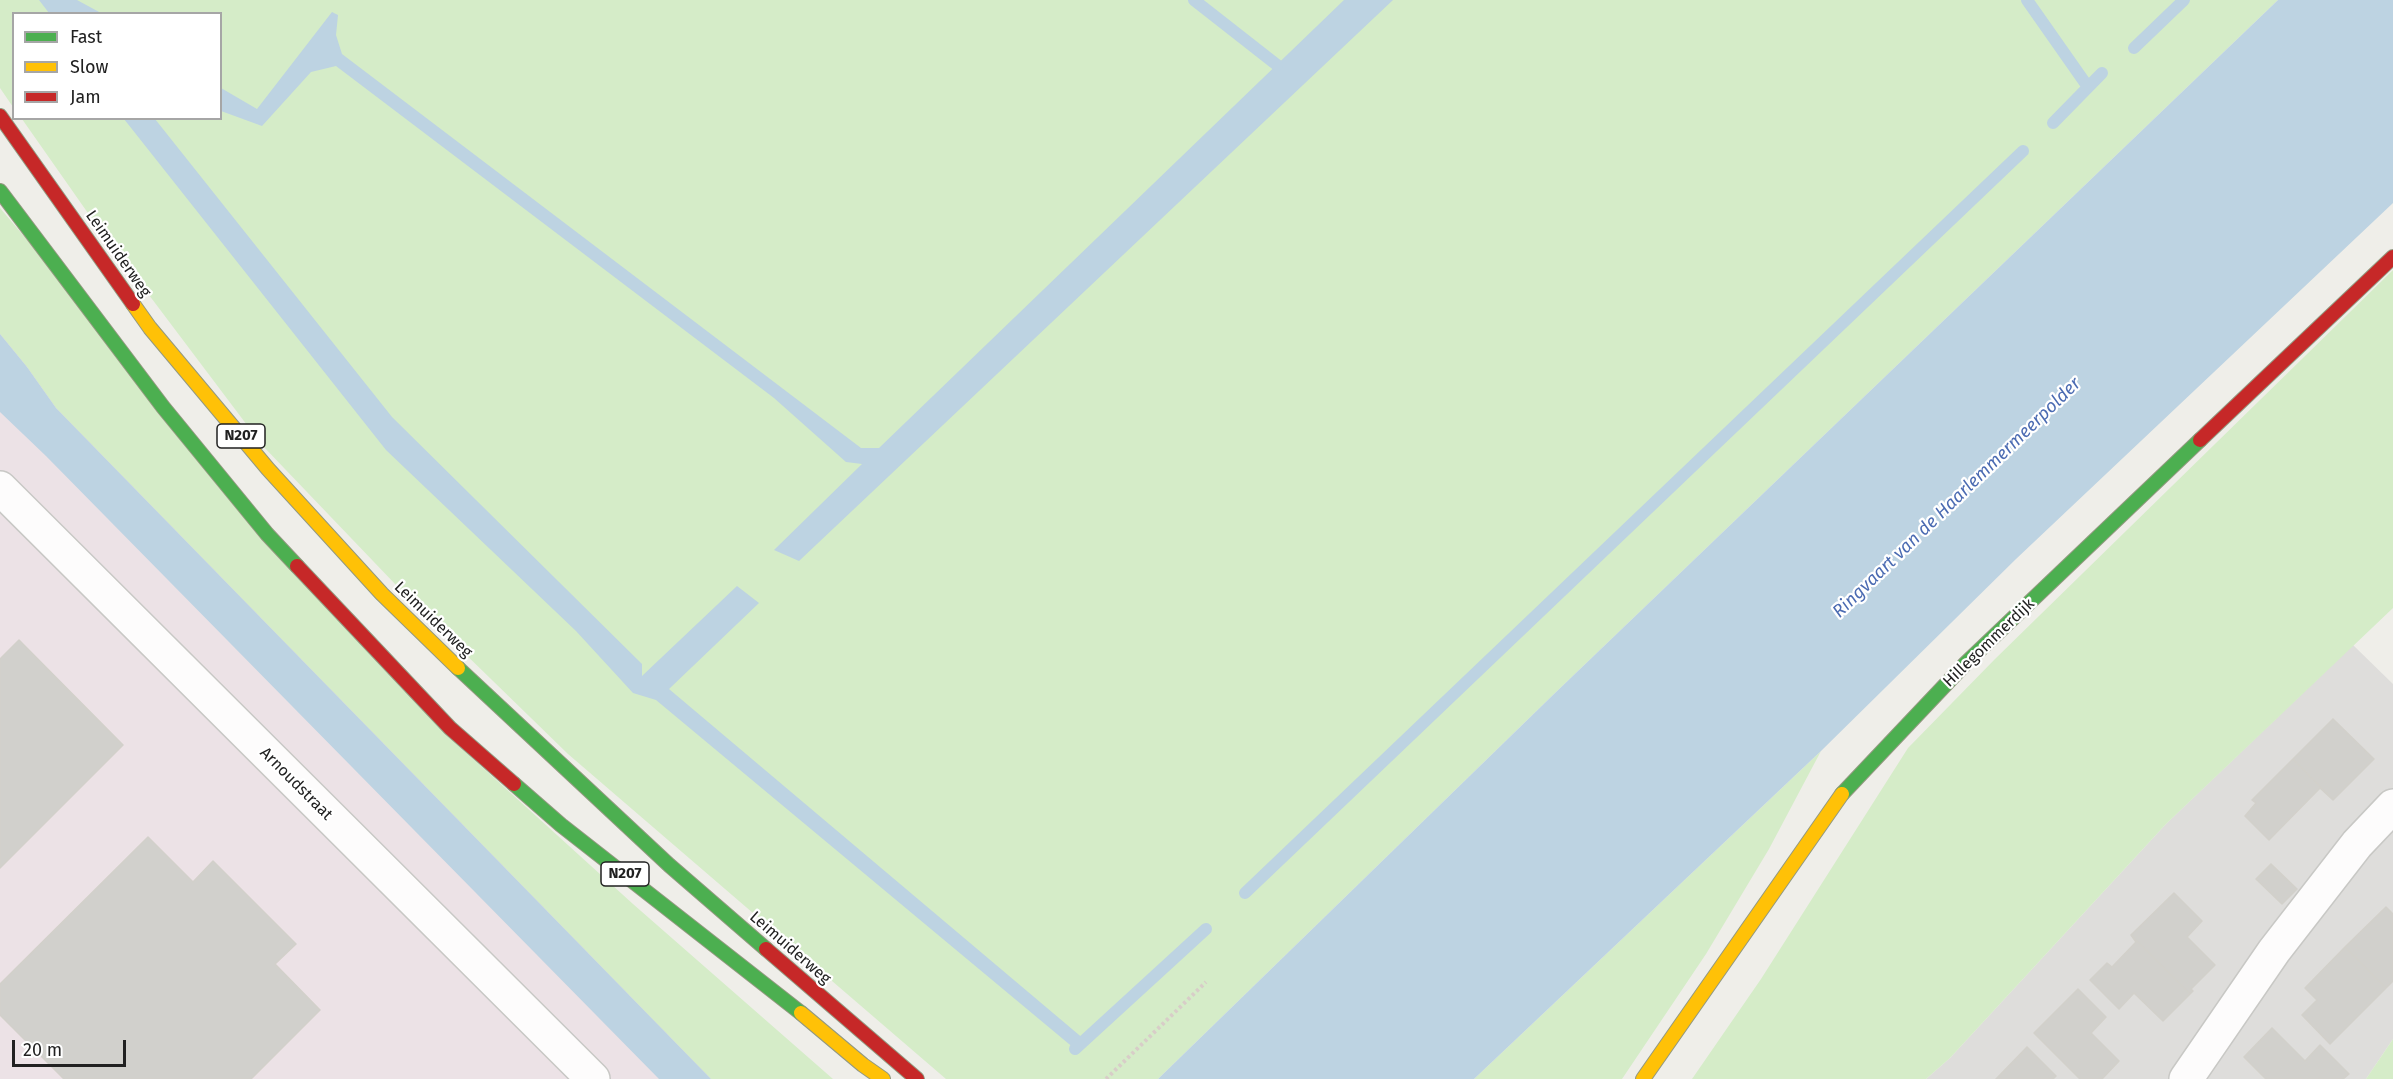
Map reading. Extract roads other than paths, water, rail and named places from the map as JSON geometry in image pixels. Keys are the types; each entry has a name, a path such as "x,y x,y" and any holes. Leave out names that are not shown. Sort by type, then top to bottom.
{"main road":[{"name":"Leimuiderweg","path":"0,116 150,328 268,469 382,594 518,726 669,865 916,1079"},
{"name":"N207","path":"0,191 163,407 267,534 450,728 561,825 785,999 863,1065 883,1079"},
{"name":"Hillegommerdijk","path":"1643,1079 1840,796 1966,663 2393,257"}],"street":[{"name":"Arnoudstraat","path":"0,488 593,1079"},
{"path":"2186,1079 2274,951 2357,844 2393,806"}],"water":[{"path":"39,0 77,0 99,12 48,12"},
{"path":"1344,0 1393,0 799,561 774,550 862,464 846,462 774,398 336,66 311,72 262,126 222,111 222,89 257,109 332,12 338,15 336,35 342,54 861,448 879,448"},
{"name":"Ringvaart van de Haarlemmermeerpolder","path":"2278,0 2393,0 2393,203 2016,559 1821,751 1474,1079 1158,1079 1555,693"},
{"path":"125,120 156,120 392,417 642,664 642,676 737,586 759,603 669,689 1085,1040 1075,1049 656,700 633,693 576,631 386,450"},
{"path":"0,334 56,408 711,1079 659,1079 0,412"}],"waterway":[{"path":"1194,0 1277,65"},
{"path":"2027,0 2088,87"},
{"path":"2134,48 2184,0"},
{"path":"2053,123 2102,73"},
{"path":"1245,893 2023,151"},
{"path":"1075,1049 1206,929"}]}
